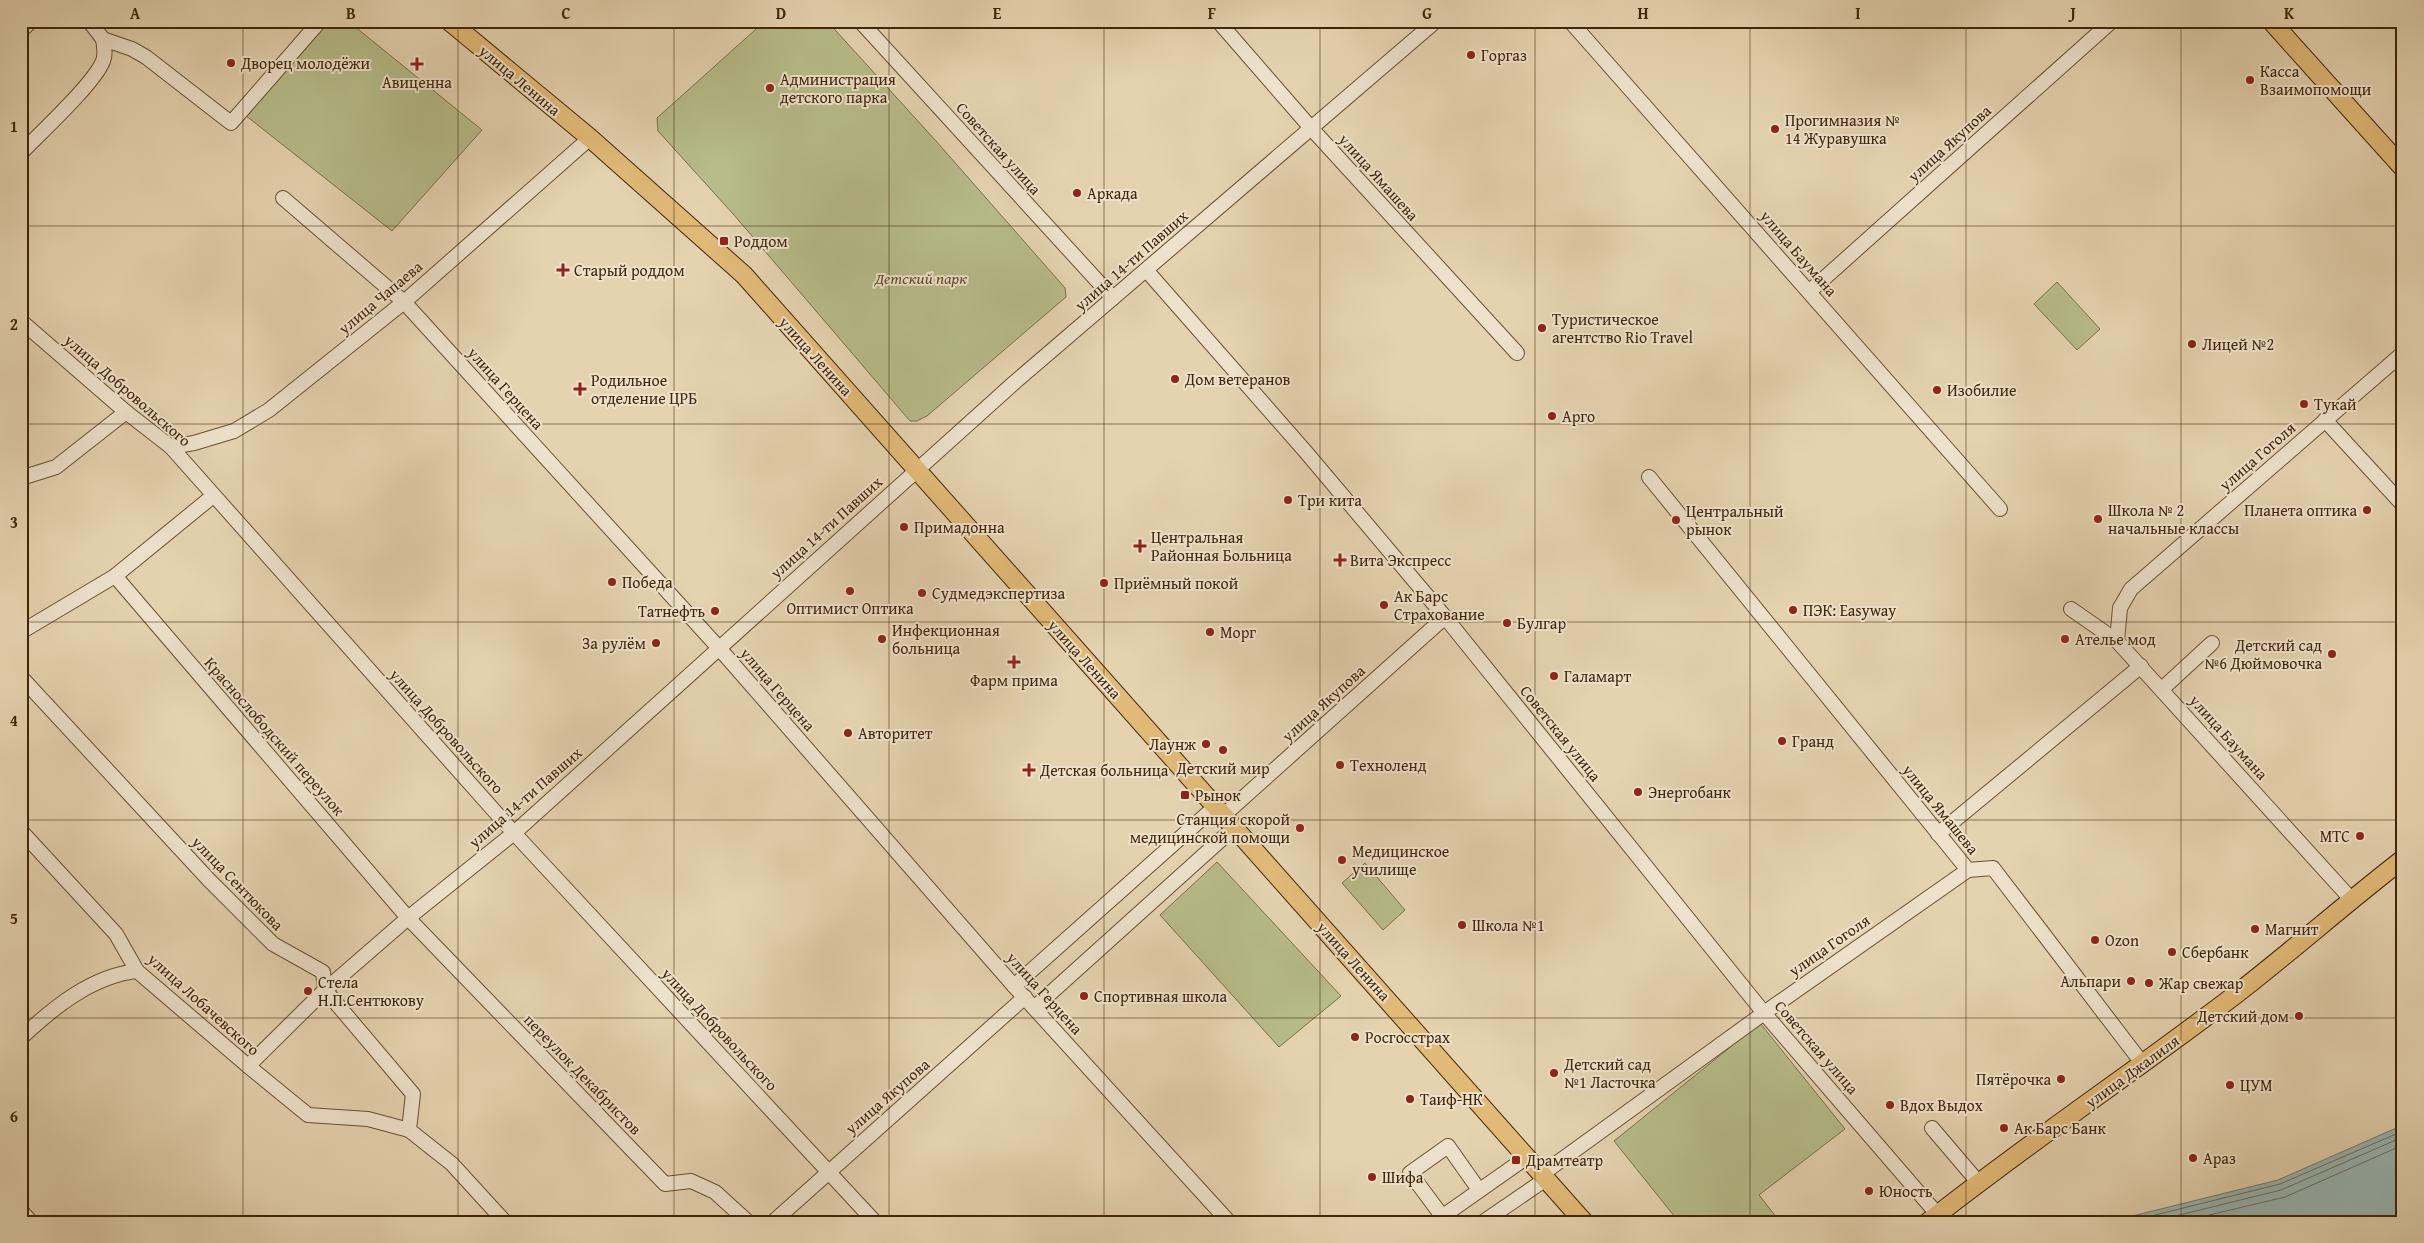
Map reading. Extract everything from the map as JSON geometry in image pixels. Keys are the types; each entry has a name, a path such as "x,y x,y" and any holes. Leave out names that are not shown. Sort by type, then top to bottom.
{"main road":[{"name":"улица Ленина","path":"449,21 590,138 744,275 1584,1222"},
{"path":"2271,21 2403,168"},
{"name":"улица Джалиля","path":"1937,1219 1978,1182 2236,994 2351,899 2403,859"}],"street":[{"path":"21,31 31,21"},
{"path":"21,153 94,77 103,61 105,53 103,39 89,21"},
{"path":"103,39 132,49 146,57 231,123 320,21"},
{"name":"Советская улица","path":"860,21 1113,298"},
{"name":"улица Ямашева","path":"1218,21 1311,128 1517,353"},
{"name":"улица 14-ти Павших","path":"248,1066 325,990 408,918 514,832 887,494 1436,21"},
{"name":"улица Баумана","path":"1570,21 1810,291 2000,509"},
{"name":"улица Якупова","path":"1810,291 2112,21"},
{"name":"улица Чапаева","path":"172,447 194,443 234,431 269,410 404,302 590,138"},
{"name":"улица Герцена","path":"283,198 404,302 718,647 1014,986 1229,1222"},
{"name":"Советская улица","path":"1147,271 1305,451 1445,616 1764,1013 1937,1219"},
{"name":"улица Добровольского","path":"21,321 126,412 172,447 514,832 874,1222"},
{"name":"улица Гоголя","path":"2117,641 2120,608 2131,589 2403,353"},
{"path":"21,478 56,467 126,412"},
{"path":"2325,420 2403,505"},
{"name":"улица Ямашева","path":"1648,477 1968,870 1993,868 2142,1063"},
{"path":"21,632 115,576 214,496"},
{"name":"Краснослободский переулок","path":"115,576 408,918"},
{"name":"улица Баумана","path":"2071,609 2117,641 2351,899"},
{"name":"улица Якупова","path":"772,1222 828,1171 1030,1002 1225,816 1445,616"},
{"path":"2162,689 2212,644"},
{"path":"1938,834 2141,666"},
{"name":"улица Сентюкова","path":"21,677 209,880 273,944 323,972 325,990 413,1094 409,1130"},
{"path":"1014,986 1225,816"},
{"name":"улица Лобачевского","path":"21,831 116,934 137,970 308,1115 368,1119 409,1130"},
{"name":"улица Гоголя","path":"1483,1222 1764,1013 1968,870"},
{"name":"переулок Декабристов","path":"408,918 665,1184 691,1181 715,1192 748,1222"},
{"path":"24,1031 87,985 118,973 137,970"},
{"path":"1932,1128 1978,1182"},
{"path":"409,1130 452,1164 505,1222"},
{"path":"1479,1190 1448,1146 1410,1173 1438,1219 1527,1157"},
{"path":"21,1211 31,1222"}],"green space":[{"path":"330,21 348,21 482,130 392,231 245,115"},
{"name":"Детский парк","path":"765,21 827,21 936,141 1065,288 1066,297 927,416 917,421 910,421 734,215 658,131 657,118"},
{"path":"2057,282 2100,329 2077,350 2034,304"},
{"path":"1217,862 1341,996 1279,1047 1160,915"},
{"path":"1365,863 1405,910 1383,930 1342,883"},
{"path":"1760,1023 1845,1129 1759,1195 1780,1222 1679,1222 1614,1141"}],"water":[{"path":"2403,1125 2403,1222 2108,1222 2278,1180"}],"place":[{"name":"Горгаз","path":"1471,55"},
{"name":"Дворец молодёжи","path":"231,63"},
{"name":"Авиценна","path":"417,64"},
{"name":"Касса Взаимопомощи","path":"2250,80"},
{"name":"Администрация детского парка","path":"770,88"},
{"name":"Прогимназия № 14 Журавушка","path":"1775,129"},
{"name":"Аркада","path":"1077,193"},
{"name":"Роддом","path":"724,241"},
{"name":"Старый роддом","path":"563,270"},
{"name":"Туристическое агентство Rio Travel","path":"1542,328"},
{"name":"Лицей №2","path":"2192,344"},
{"name":"Дом ветеранов","path":"1175,379"},
{"name":"Родильное отделение ЦРБ","path":"580,389"},
{"name":"Изобилие","path":"1937,390"},
{"name":"Тукай","path":"2304,404"},
{"name":"Арго","path":"1552,416"},
{"name":"Три кита","path":"1288,500"},
{"name":"Планета оптика","path":"2367,510"},
{"name":"Школа № 2 начальные классы","path":"2098,519"},
{"name":"Центральный рынок","path":"1676,520"},
{"name":"Примадонна","path":"904,527"},
{"name":"Центральная Районная Больница","path":"1140,546"},
{"name":"Вита Экспресс","path":"1340,560"},
{"name":"Победа","path":"612,582"},
{"name":"Приёмный покой","path":"1104,583"},
{"name":"Оптимист Оптика","path":"850,591"},
{"name":"Судмедэкспертиза","path":"922,593"},
{"name":"Ак Барс Страхование","path":"1384,605"},
{"name":"ПЭК: Easyway","path":"1793,610"},
{"name":"Татнефть","path":"715,611"},
{"name":"Булгар","path":"1507,623"},
{"name":"Морг","path":"1210,632"},
{"name":"Инфекционная больница","path":"882,639"},
{"name":"Ателье мод","path":"2065,639"},
{"name":"За рулём","path":"656,643"},
{"name":"Детский сад №6 Дюймовочка","path":"2332,654"},
{"name":"Фарм прима","path":"1014,662"},
{"name":"Галамарт","path":"1554,676"},
{"name":"Авторитет","path":"848,733"},
{"name":"Гранд","path":"1782,741"},
{"name":"Лаунж","path":"1206,744"},
{"name":"Детский мир","path":"1223,750"},
{"name":"Техноленд","path":"1340,765"},
{"name":"Детская больница","path":"1029,770"},
{"name":"Энергобанк","path":"1638,792"},
{"name":"Рынок","path":"1185,795"},
{"name":"Станция скорой медицинской помощи","path":"1300,828"},
{"name":"МТС","path":"2360,836"},
{"name":"Медицинское училище","path":"1342,860"},
{"name":"Школа №1","path":"1462,925"},
{"name":"Магнит","path":"2255,929"},
{"name":"Ozon","path":"2095,940"},
{"name":"Сбербанк","path":"2172,952"},
{"name":"Альпари","path":"2131,981"},
{"name":"Жар свежар","path":"2149,983"},
{"name":"Стела Н.П.Сентюкову","path":"308,991"},
{"name":"Спортивная школа","path":"1084,996"},
{"name":"Детский дом","path":"2299,1016"},
{"name":"Росгосстрах","path":"1355,1037"},
{"name":"Детский сад №1 Ласточка","path":"1554,1073"},
{"name":"Пятёрочка","path":"2061,1079"},
{"name":"ЦУМ","path":"2230,1085"},
{"name":"Таиф-НК","path":"1410,1099"},
{"name":"Вдох Выдох","path":"1890,1105"},
{"name":"Ак Барс Банк","path":"2004,1128"},
{"name":"Араз","path":"2193,1158"},
{"name":"Драмтеатр","path":"1516,1160"},
{"name":"Шифа","path":"1372,1177"},
{"name":"Юность","path":"1869,1191"}]}
